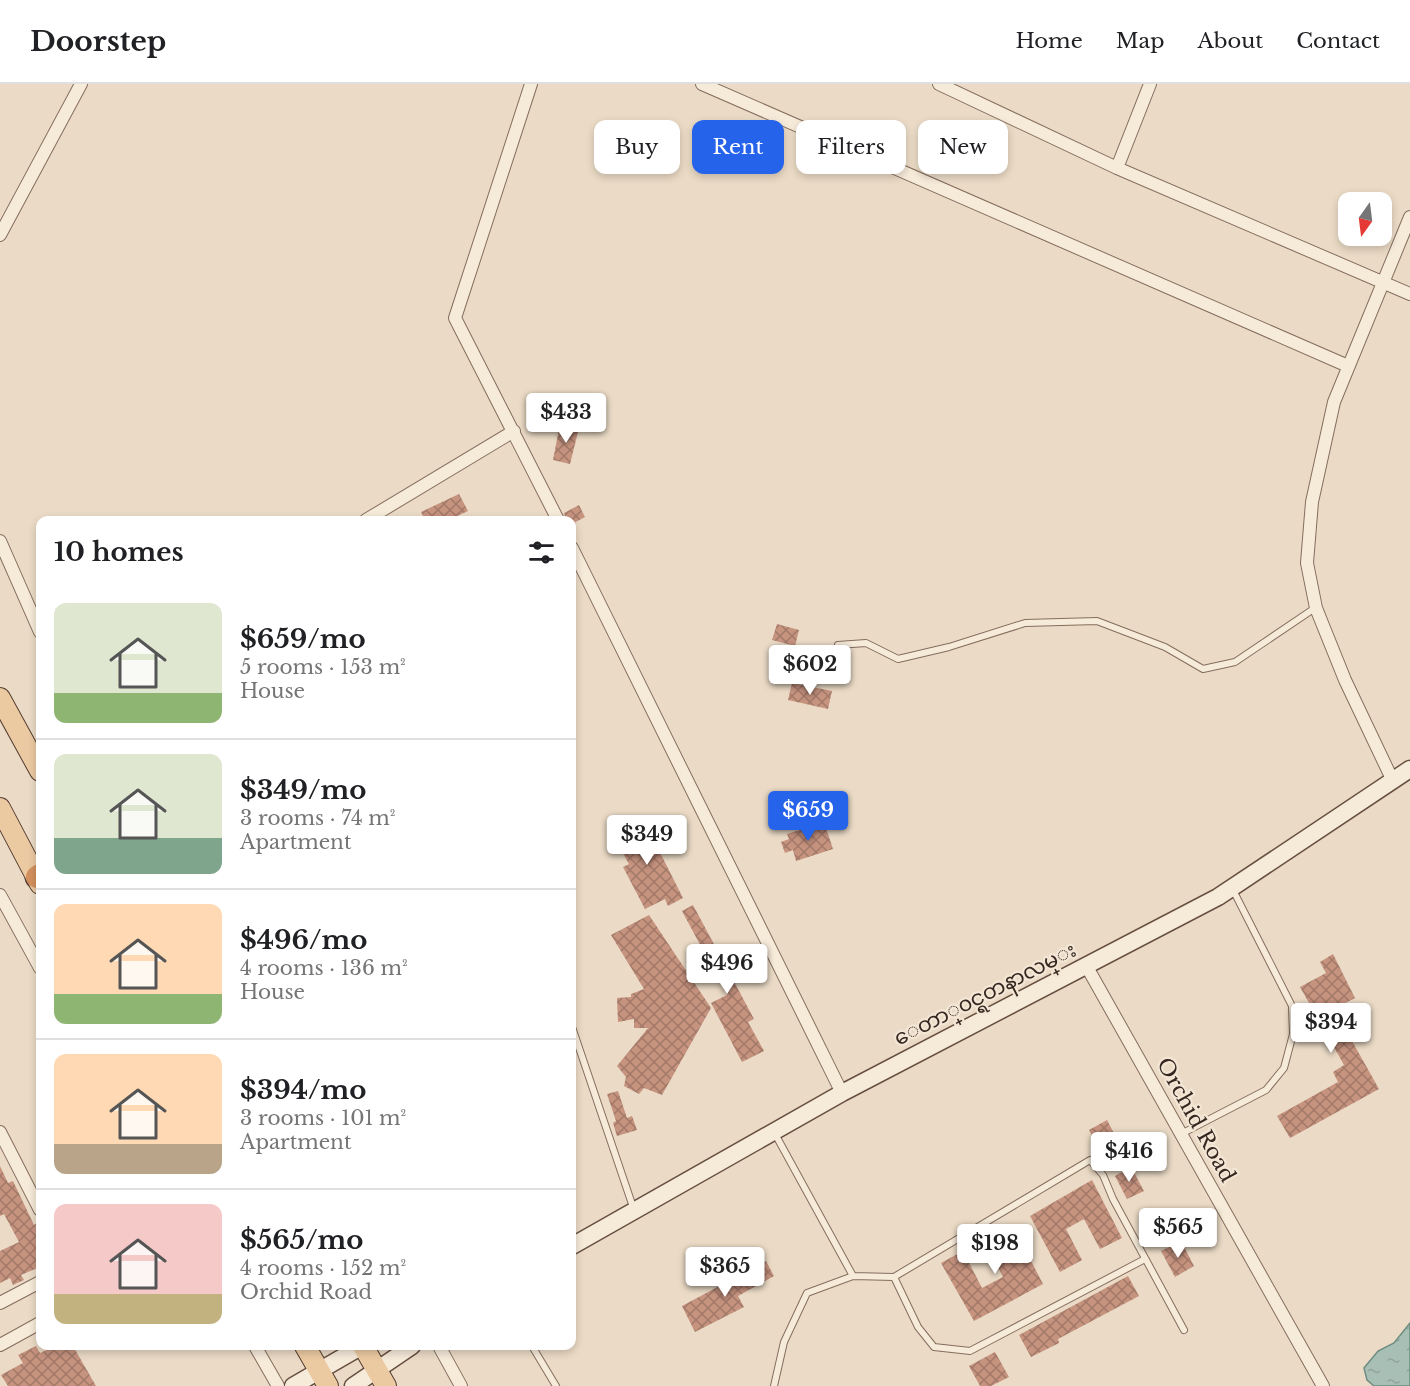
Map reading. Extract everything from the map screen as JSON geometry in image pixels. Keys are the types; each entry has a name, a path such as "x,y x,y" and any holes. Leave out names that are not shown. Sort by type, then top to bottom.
{"main road":[{"path":"0,698 36,764"},
{"name":"ေတာ္၀င္ရတနာလမ္း","path":"576,1244 842,1093 1087,967 1232,888 1410,769"},
{"path":"3,819 36,874"},
{"path":"307,1350 324,1378"},
{"path":"293,1386 324,1378 357,1350"},
{"path":"364,1350 382,1378"},
{"path":"353,1386 382,1378 408,1350"}],"street":[{"path":"0,235 81,84"},
{"path":"531,84 455,318 556,516"},
{"path":"702,84 1348,366"},
{"path":"939,84 1117,168 1410,294"},
{"path":"1117,168 1150,84"},
{"path":"1392,779 1345,680 1316,608 1307,563 1312,502 1334,402 1381,282 1410,217"},
{"path":"373,516 514,431"},
{"path":"0,540 36,623"},
{"path":"576,556 842,1093"},
{"path":"0,895 36,961"},
{"name":"Orchid Road","path":"1087,967 1323,1386"},
{"path":"0,1132 36,1202"},
{"path":"0,1303 36,1284"},
{"path":"0,1345 36,1325"},
{"path":"257,1350 278,1386"},
{"path":"441,1350 461,1386"}],"lane":[{"path":"838,645 866,643 898,659 949,647 1025,623 1097,621 1165,647 1203,669 1235,662 1316,608"},
{"path":"1181,1134 1266,1090 1284,1068 1293,1034 1292,1006 1232,888"},
{"path":"576,1039 634,1211"},
{"path":"774,1132 853,1276"},
{"path":"774,1386 784,1342 807,1293 853,1276 894,1276 1090,1160 1104,1175 1145,1259 1184,1330"},
{"path":"894,1276 918,1327 934,1347 970,1351 1145,1259"},
{"path":"534,1350 556,1386"}],"water":[{"path":"1410,1323 1410,1386 1374,1386 1367,1380 1364,1368 1378,1351 1394,1343"}],"building":[{"path":"560,424 579,428 570,464 553,460"},
{"path":"459,494 468,511 457,516 423,516 421,512"},
{"path":"579,505 585,517 576,522 576,516 565,516 564,513"},
{"path":"777,624 799,630 795,646 772,640"},
{"path":"792,683 832,691 828,709 788,700"},
{"path":"641,815 683,898 668,906 665,899 645,909 623,867 629,864 616,841 629,835 623,825"},
{"path":"824,822 833,849 796,861 793,850 785,853 781,842 789,839 787,834"},
{"path":"693,905 754,1019 748,1022 764,1051 742,1062 711,1003 727,995 682,911"},
{"path":"649,915 711,1008 662,1095 644,1088 639,1094 624,1086 626,1077 617,1066 648,1028 634,1028 634,1019 618,1022 617,998 631,997 631,994 644,989 611,935"},
{"path":"1333,954 1355,998 1334,1009 1379,1089 1290,1138 1277,1116 1338,1082 1333,1072 1344,1065 1300,987 1326,973 1320,962"},
{"path":"618,1091 627,1118 632,1116 637,1130 617,1136 613,1123 616,1121 607,1094"},
{"path":"1107,1120 1120,1145 1102,1154 1089,1130"},
{"path":"0,1166 8,1183 13,1181 34,1225 36,1224 36,1269 21,1275 24,1280 13,1285 10,1278 0,1283 0,1251 19,1242 4,1214 0,1216"},
{"path":"1131,1167 1144,1191 1127,1199 1115,1176"},
{"path":"1092,1180 1122,1238 1100,1249 1084,1219 1066,1229 1082,1260 1060,1272 1030,1216"},
{"path":"1013,1226 1043,1284 974,1321 941,1263 963,1251 982,1288 1003,1277 984,1241"},
{"path":"1181,1241 1194,1266 1175,1277 1161,1251"},
{"path":"766,1261 774,1276 738,1296 744,1307 695,1332 682,1306"},
{"path":"1128,1276 1139,1296 1058,1339 1059,1343 1031,1357 1019,1335"},
{"path":"36,1346 36,1350 40,1353 46,1350 75,1350 96,1386 8,1386 1,1375 23,1363 18,1355"},
{"path":"995,1352 1009,1377 991,1386 980,1386 969,1366"}]}
